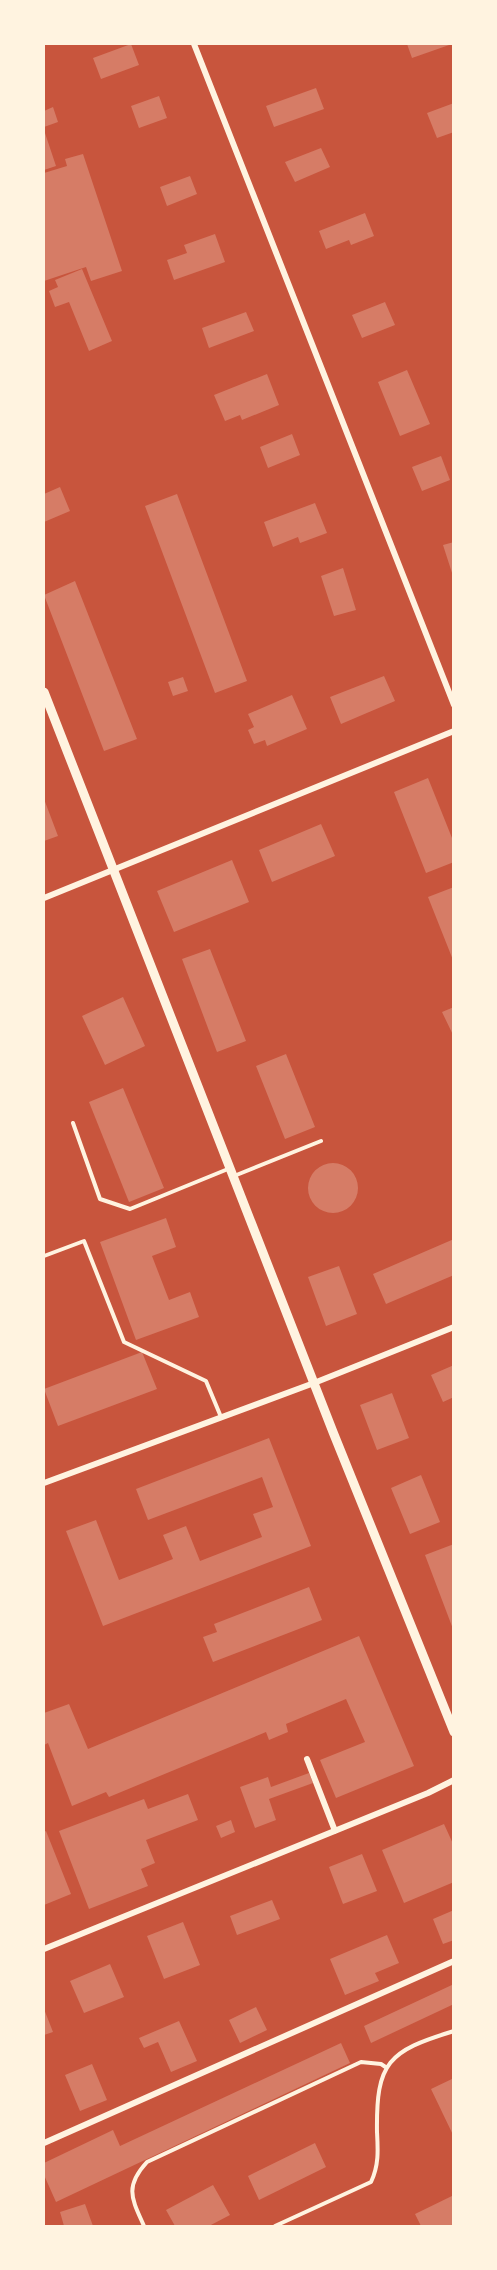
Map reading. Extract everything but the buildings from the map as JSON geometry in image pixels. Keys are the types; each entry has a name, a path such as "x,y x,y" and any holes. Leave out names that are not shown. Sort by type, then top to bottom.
{"street":[{"path":"194,44 453,705"},
{"path":"44,694 453,1732"},
{"path":"44,898 453,731"},
{"path":"44,1483 314,1383 453,1327"},
{"path":"307,1759 335,1831"},
{"path":"44,1949 428,1794 453,1780"},
{"path":"44,2143 453,1960"}],"lane":[{"path":"73,1123 100,1200 130,1209 321,1141"},
{"path":"44,1256 84,1241 124,1342 206,1382 221,1417"},
{"path":"275,2226 371,2182 378,2161 377,2111 381,2079 393,2057 420,2041 453,2031"},
{"path":"144,2226 131,2196 136,2174 147,2163 361,2062 381,2064 387,2068"}]}
